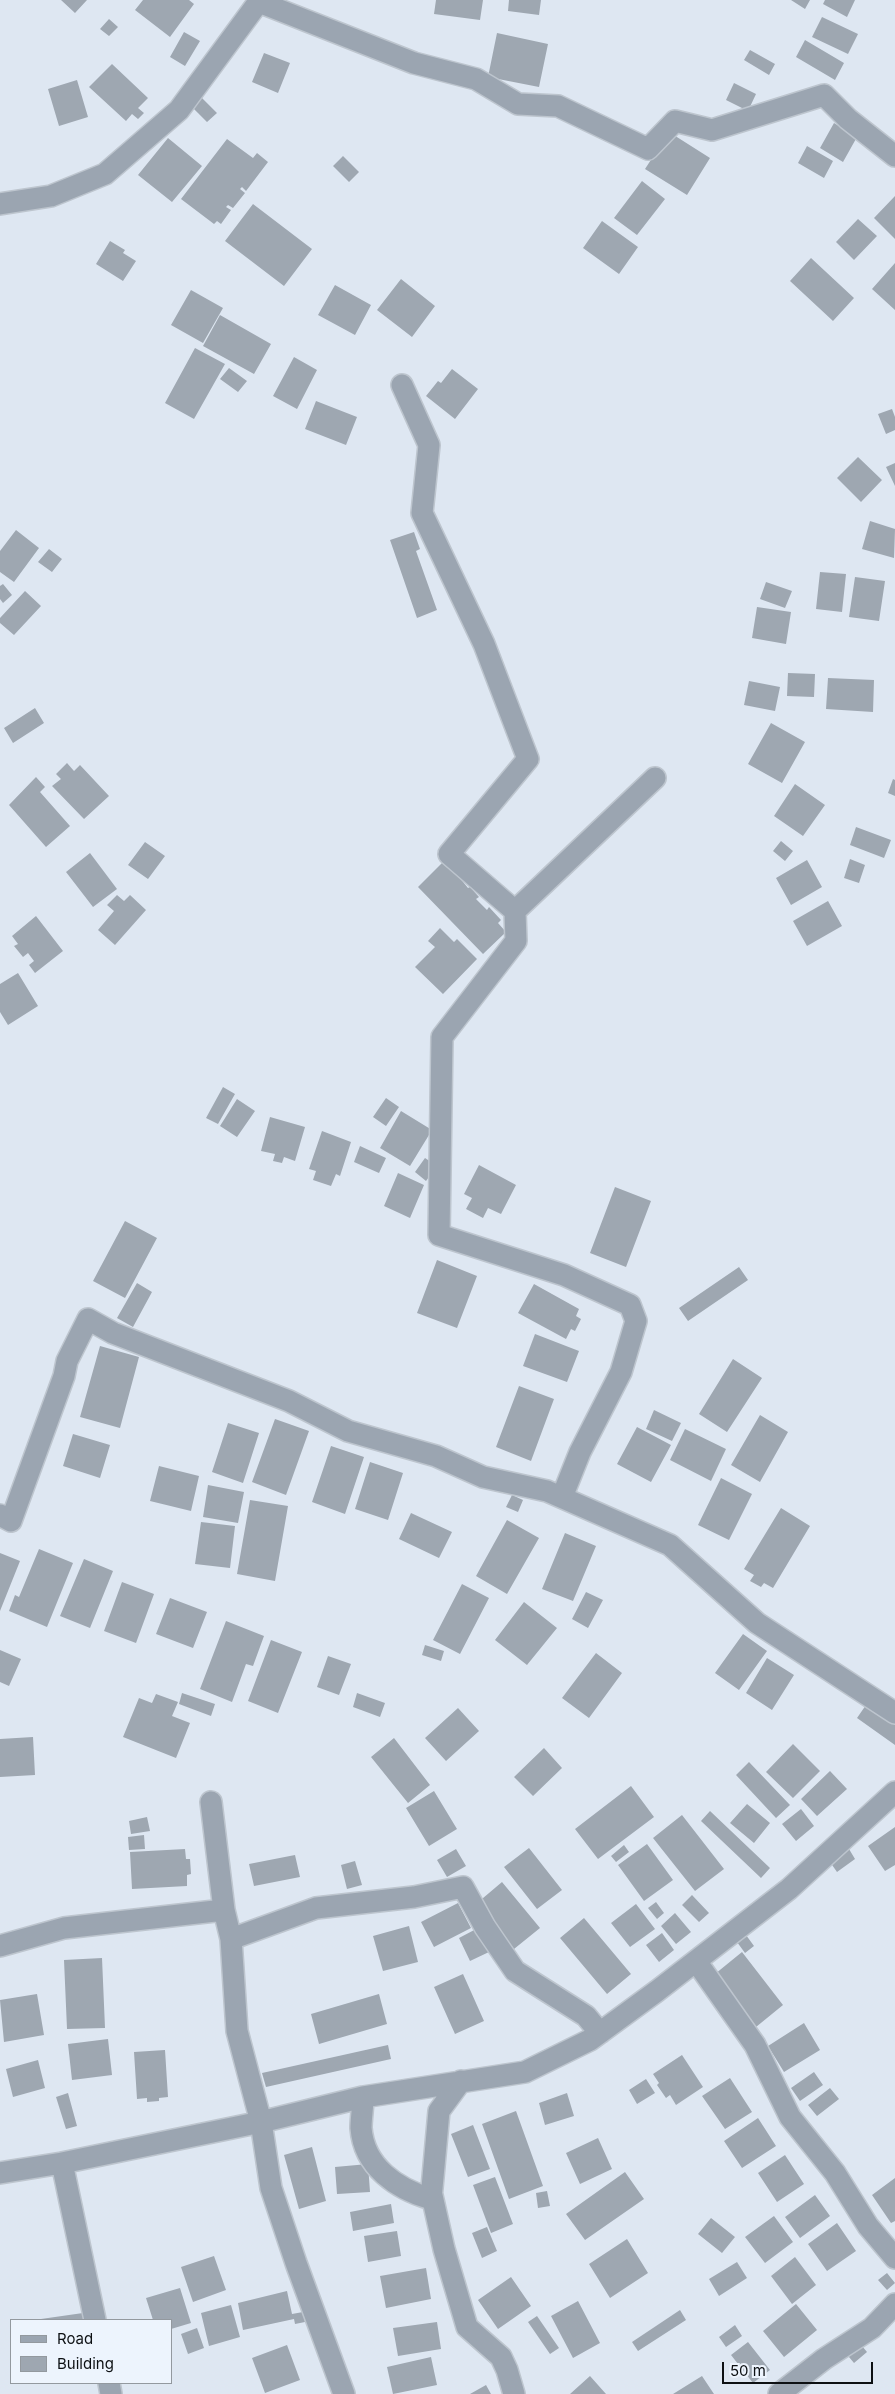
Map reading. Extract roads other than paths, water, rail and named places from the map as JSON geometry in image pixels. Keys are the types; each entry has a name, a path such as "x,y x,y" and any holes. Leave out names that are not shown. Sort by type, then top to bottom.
{"street":[{"path":"0,204 51,196 104,174 179,110 259,1 414,63 476,79 518,104 558,106 648,149 676,121 712,130 824,95 848,119 895,156"},
{"path":"402,385 429,445 422,513 484,644 528,759 449,854 515,911 516,942 442,1038 439,1235 564,1275 630,1304 636,1321 621,1372 580,1452 562,1497"},
{"path":"515,911 655,778"},
{"path":"0,1515 11,1521 64,1376 67,1360 88,1320 113,1333 289,1401 348,1430 436,1456 483,1476 547,1490 670,1546 757,1623 895,1713"},
{"path":"0,2173 62,2163 261,2122 363,2097 525,2072 590,2040 696,1961 789,1889 895,1792"},
{"path":"211,1802 224,1910 231,1939 237,2031 261,2122 271,2188 299,2272 344,2394"},
{"path":"231,1939 316,1908 414,1897 463,1887 485,1927 515,1971 586,2016 600,2033"},
{"path":"0,1946 64,1928 224,1910"},
{"path":"696,1961 754,2045 790,2117 835,2173 868,2226 895,2258"},
{"path":"363,2097 361,2128 366,2152 385,2177 410,2193 431,2199 430,2191 439,2111 461,2081"},
{"path":"62,2163 95,2319"},
{"path":"430,2191 444,2249 467,2327 501,2357 508,2370 514,2394"},
{"path":"779,2394 824,2359 872,2328 895,2304"}]}
